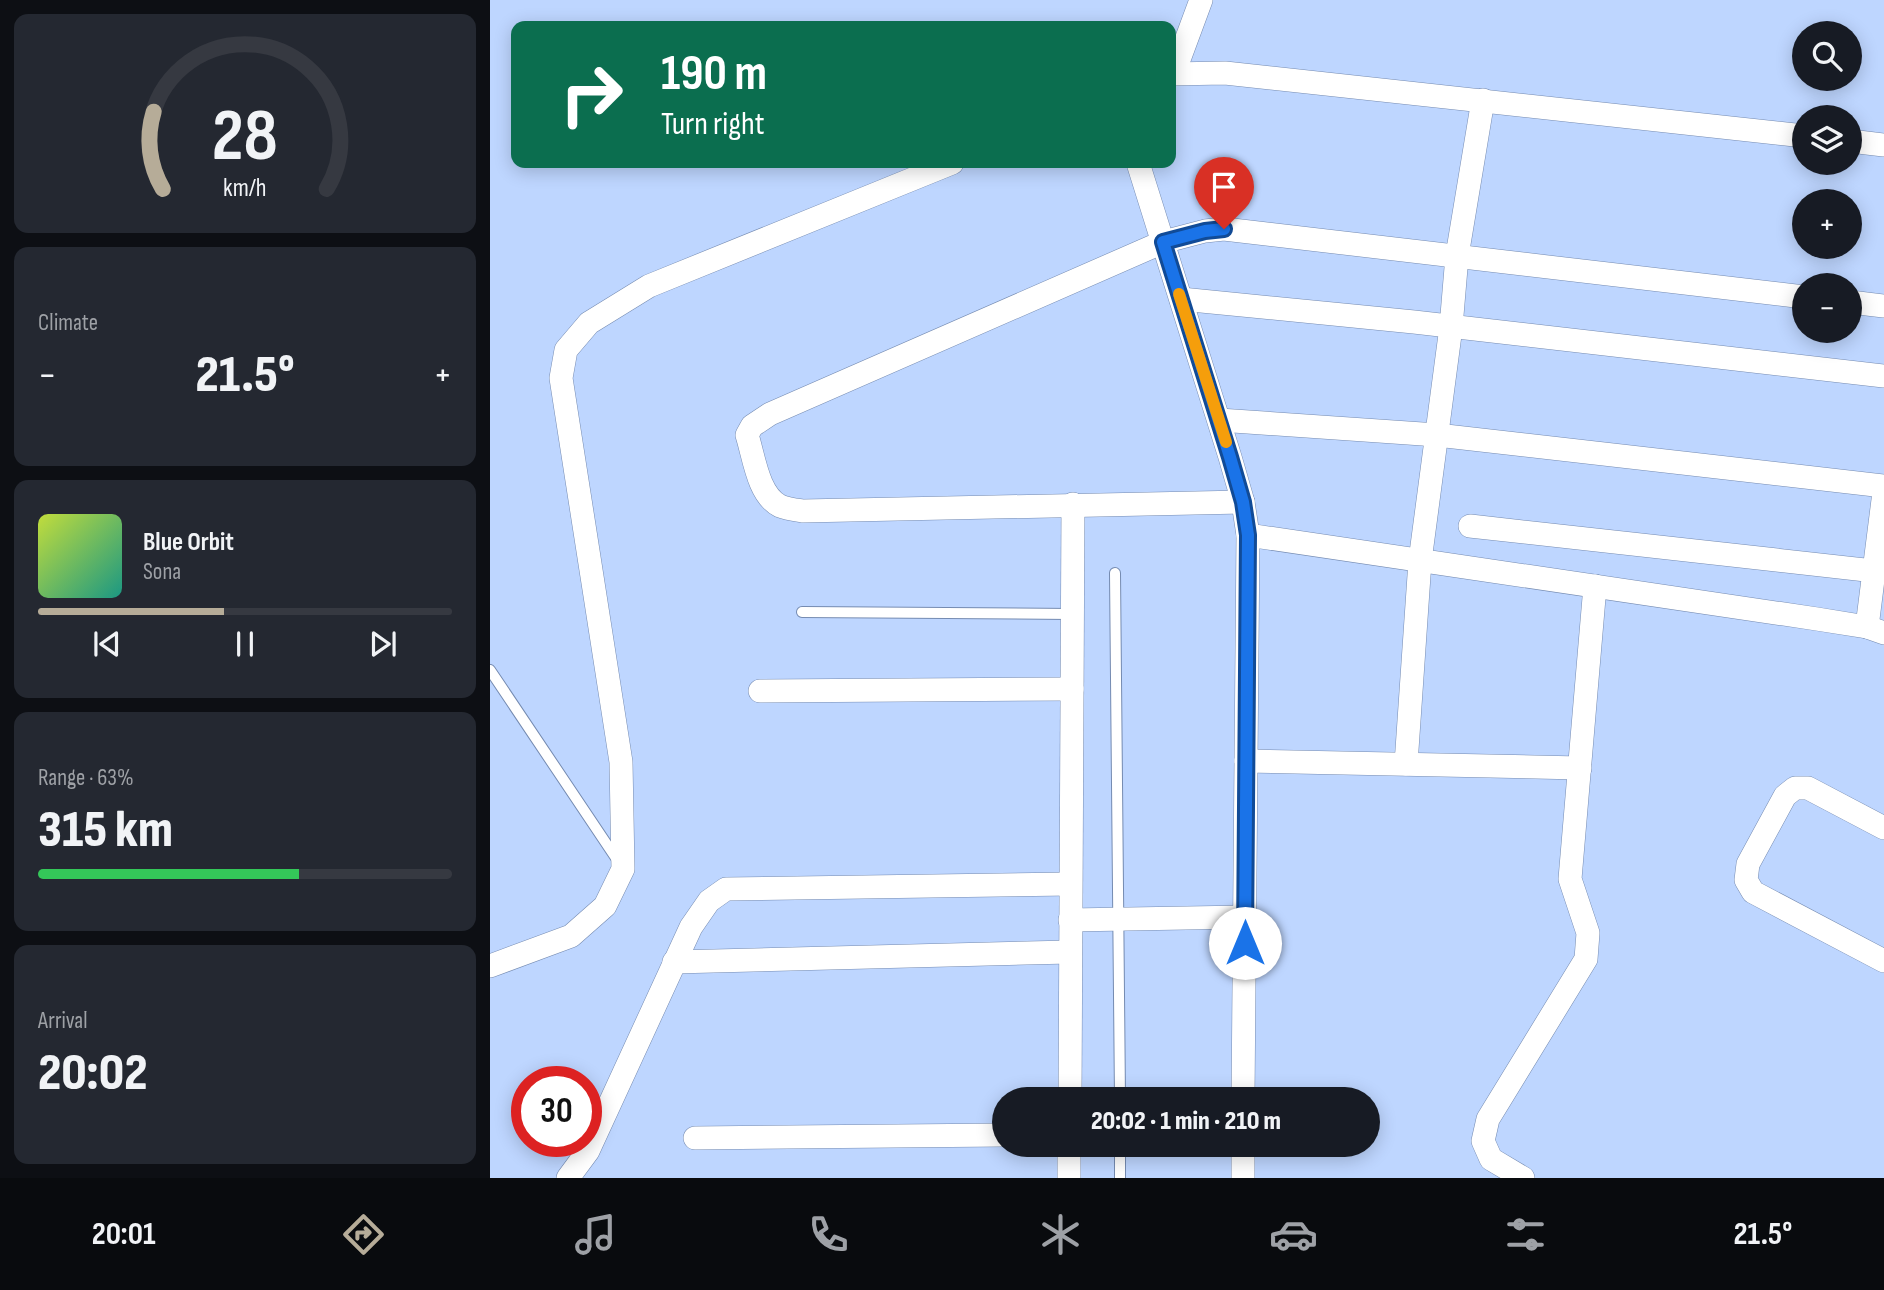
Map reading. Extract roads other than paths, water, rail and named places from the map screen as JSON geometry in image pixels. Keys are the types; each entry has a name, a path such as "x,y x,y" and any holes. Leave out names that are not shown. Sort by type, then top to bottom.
{"street":[{"path":"1176,63 1201,0"},
{"path":"1176,73 1225,73 1792,135"},
{"path":"1406,764 1420,561 1451,327 1457,256 1483,100"},
{"path":"1862,142 1884,145"},
{"path":"490,966 571,936 605,906 623,869 621,762 561,379 566,350 589,323 649,286 940,168"},
{"path":"1140,168 1219,420 1243,502 1248,535 1243,1087"},
{"path":"1243,502 803,511 782,507 772,501 762,485 747,435 752,426 770,414 1163,242 1205,231 1224,229 1792,296"},
{"path":"1181,299 1884,376"},
{"path":"1862,303 1884,306"},
{"path":"1219,420 1437,435 1884,486"},
{"path":"1248,535 1875,630 1884,492"},
{"path":"1070,1087 1073,504"},
{"path":"1470,526 1879,572"},
{"path":"1524,1178 1491,1159 1483,1141 1488,1119 1586,959 1588,933 1570,880 1595,586"},
{"path":"760,691 1072,689"},
{"path":"1246,761 1580,768"},
{"path":"1884,828 1808,788 1795,788 1785,796 1748,864 1746,880 1753,892 1884,961"},
{"path":"568,1178 588,1151 674,962 697,918 709,901 726,890 1070,884"},
{"path":"1070,920 1245,917"},
{"path":"674,962 1070,952"},
{"path":"695,1138 992,1135"},
{"path":"1069,1157 1069,1178"},
{"path":"1243,1157 1243,1178"}],"lane":[{"path":"1115,573 1120,1087"},
{"path":"802,612 1072,614"},
{"path":"490,670 623,869"},
{"path":"1120,1157 1120,1178"}]}
